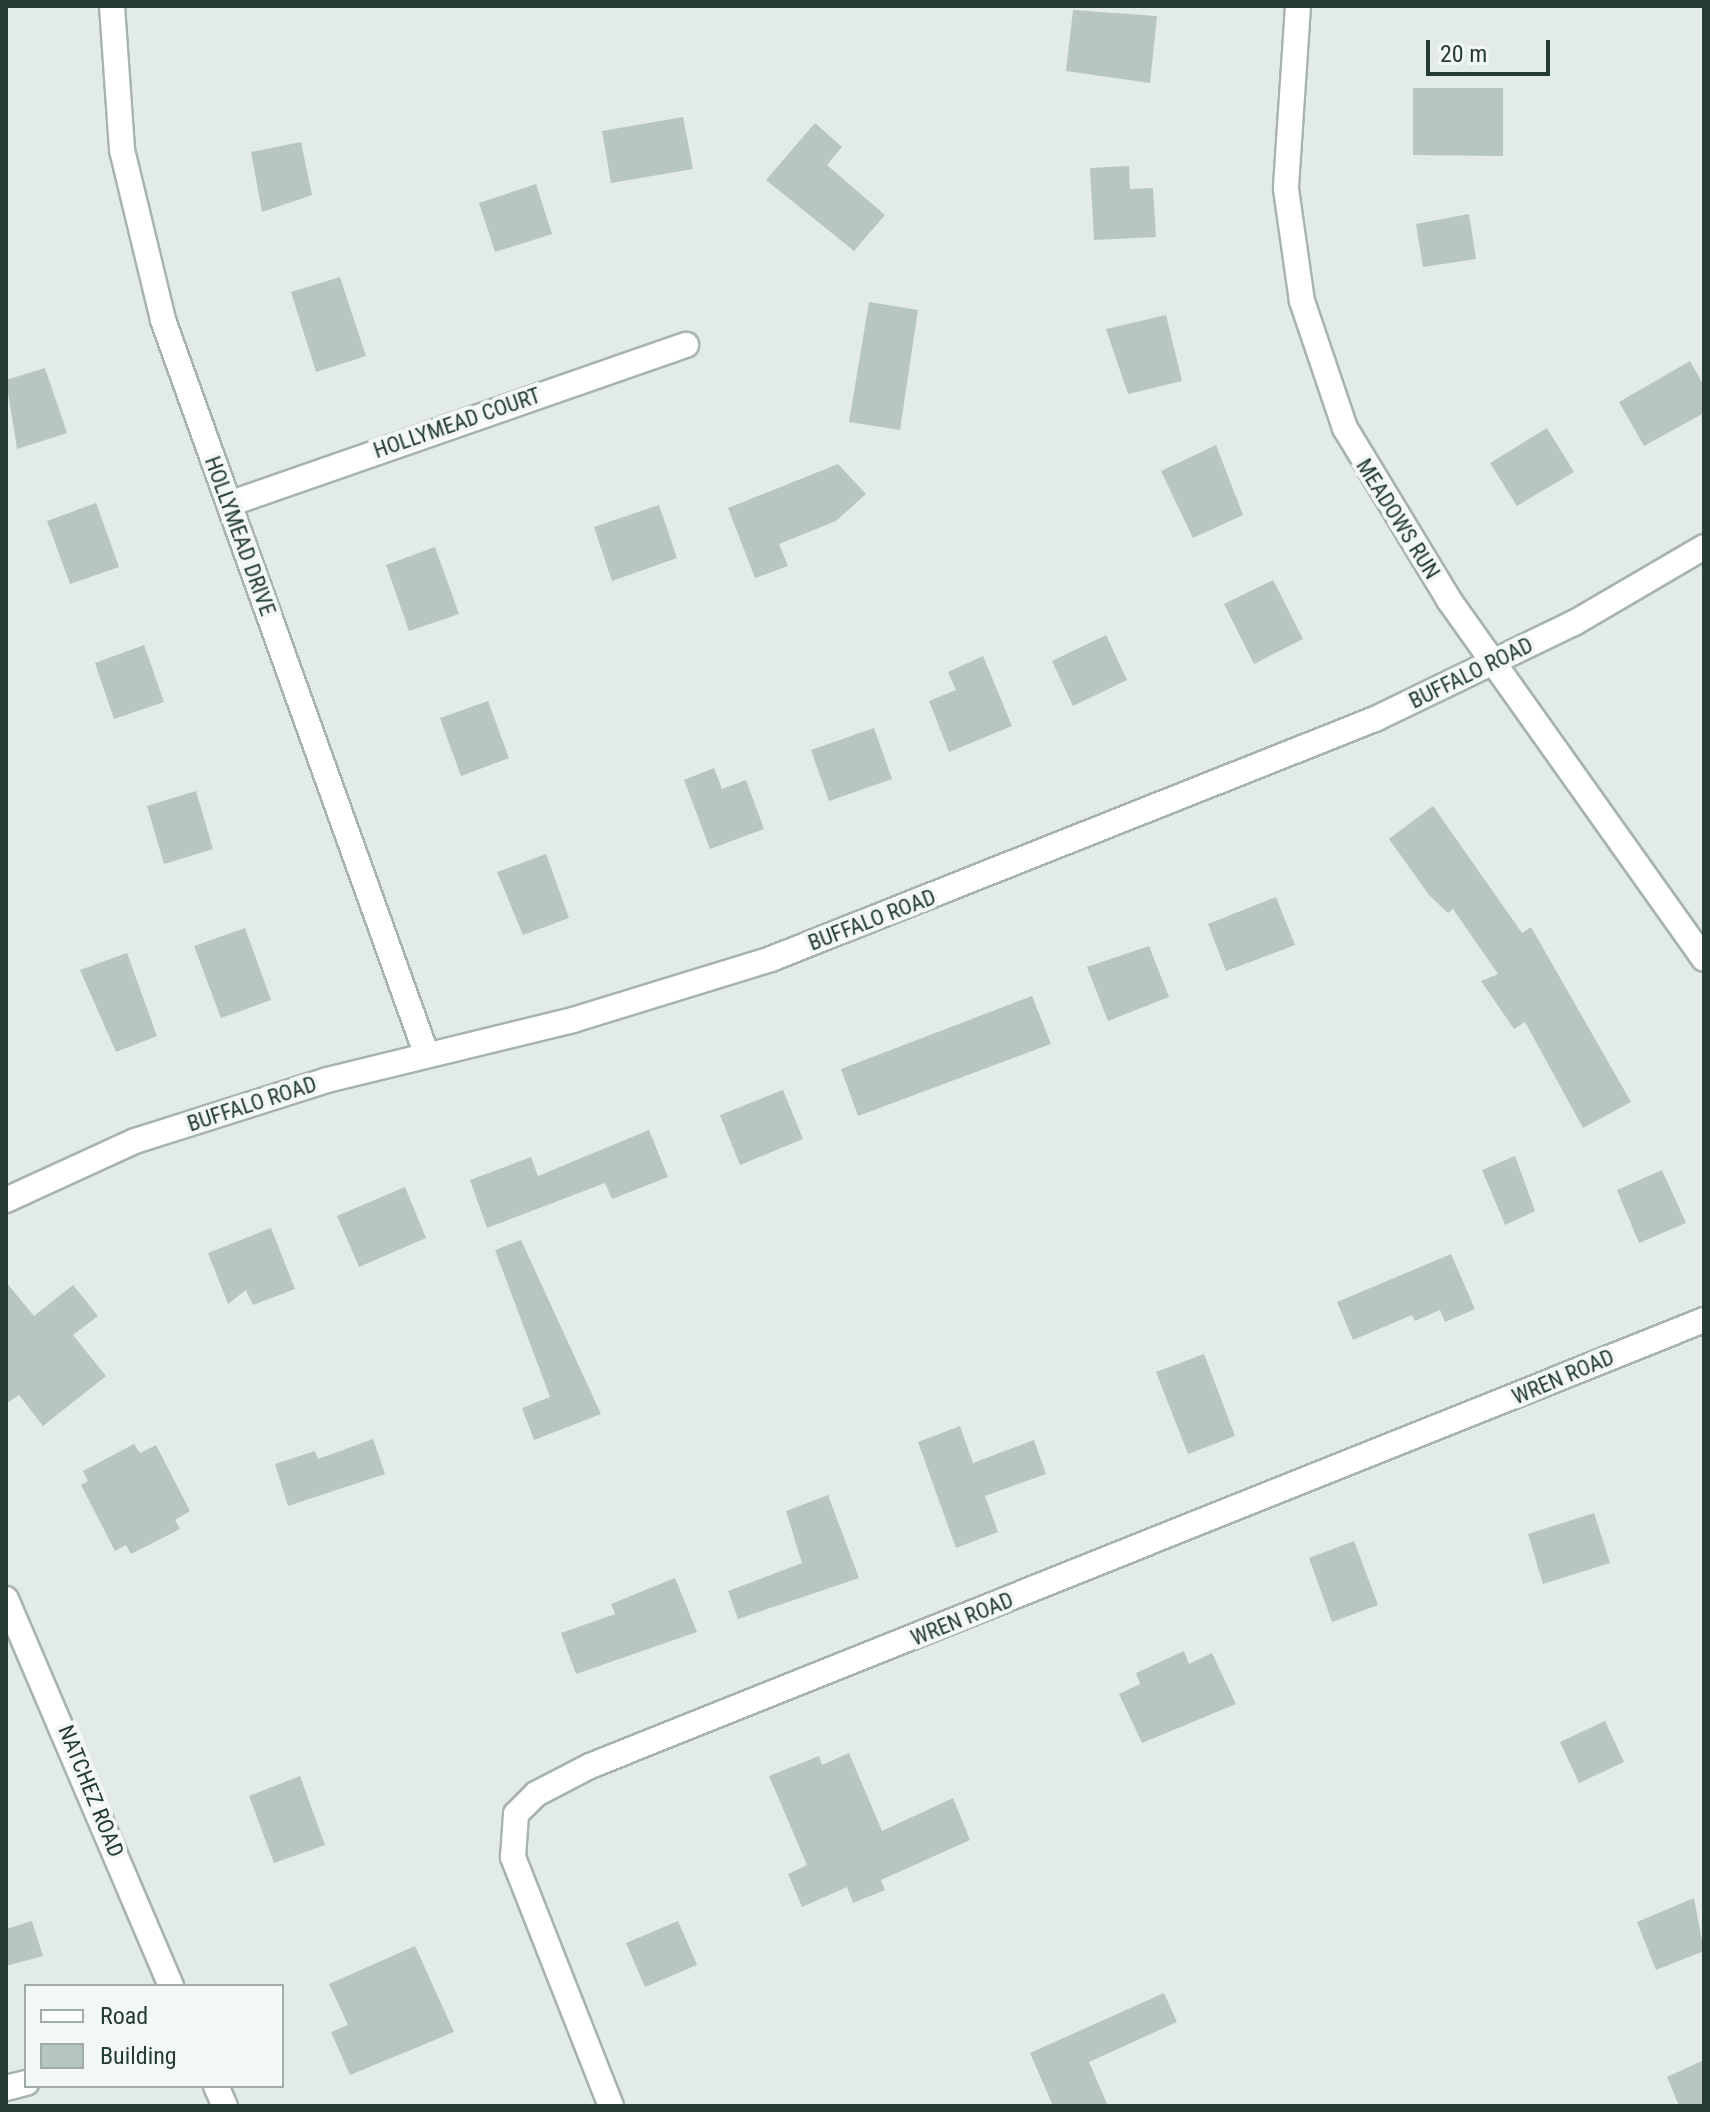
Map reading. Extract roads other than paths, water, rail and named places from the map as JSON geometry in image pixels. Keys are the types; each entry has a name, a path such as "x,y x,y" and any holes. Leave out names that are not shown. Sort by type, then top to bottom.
{"street":[{"name":"HOLLYMEAD DRIVE","path":"112,6 122,150 163,320 426,1053"},
{"name":"MEADOWS RUN","path":"1298,6 1286,189 1320,365 1373,483 1704,959"},
{"name":"HOLLYMEAD COURT","path":"229,504 686,345"},
{"name":"BUFFALO ROAD","path":"6,1200 135,1141 426,1053 573,1020 771,959 1375,719 1494,661 1704,547"},
{"name":"WREN ROAD","path":"611,2106 513,1857 516,1814 536,1794 590,1766 1704,1320"},
{"name":"NATCHEZ ROAD","path":"6,1599 170,1984"}]}
